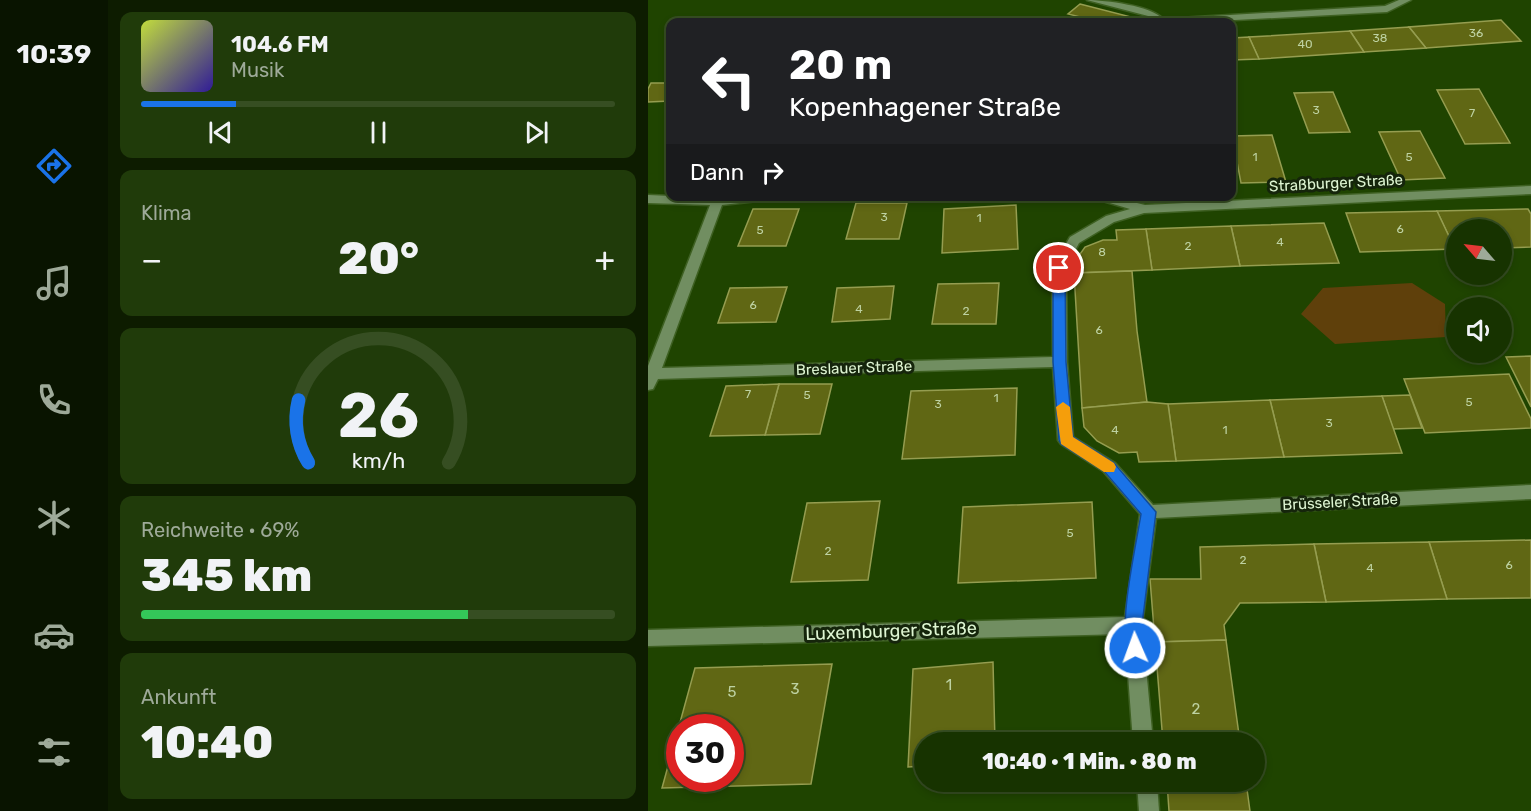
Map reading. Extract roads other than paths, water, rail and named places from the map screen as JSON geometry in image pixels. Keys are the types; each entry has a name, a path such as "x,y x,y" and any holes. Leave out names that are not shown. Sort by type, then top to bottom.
{"street":[{"path":"1092,0 1155,15 1156,18"},
{"path":"1340,0 1347,11"},
{"path":"1227,18 1387,9 1406,0"},
{"name":"Straßburger Straße","path":"1236,200 1531,190"},
{"path":"648,199 666,200"},
{"path":"694,201 725,201"},
{"name":"Straßburger Straße","path":"1140,203 1200,201"},
{"path":"649,378 717,202"},
{"path":"1140,203 1074,240 1059,268 1060,362 1066,440 1109,467 1149,512 1133,625 1142,732"},
{"name":"Breslauer Straße","path":"649,378 1060,362"},
{"name":"Brüsseler Straße","path":"1149,512 1531,492"},
{"name":"Luxemburger Straße","path":"648,638 1133,625"},
{"path":"1148,792 1149,811"}]}
